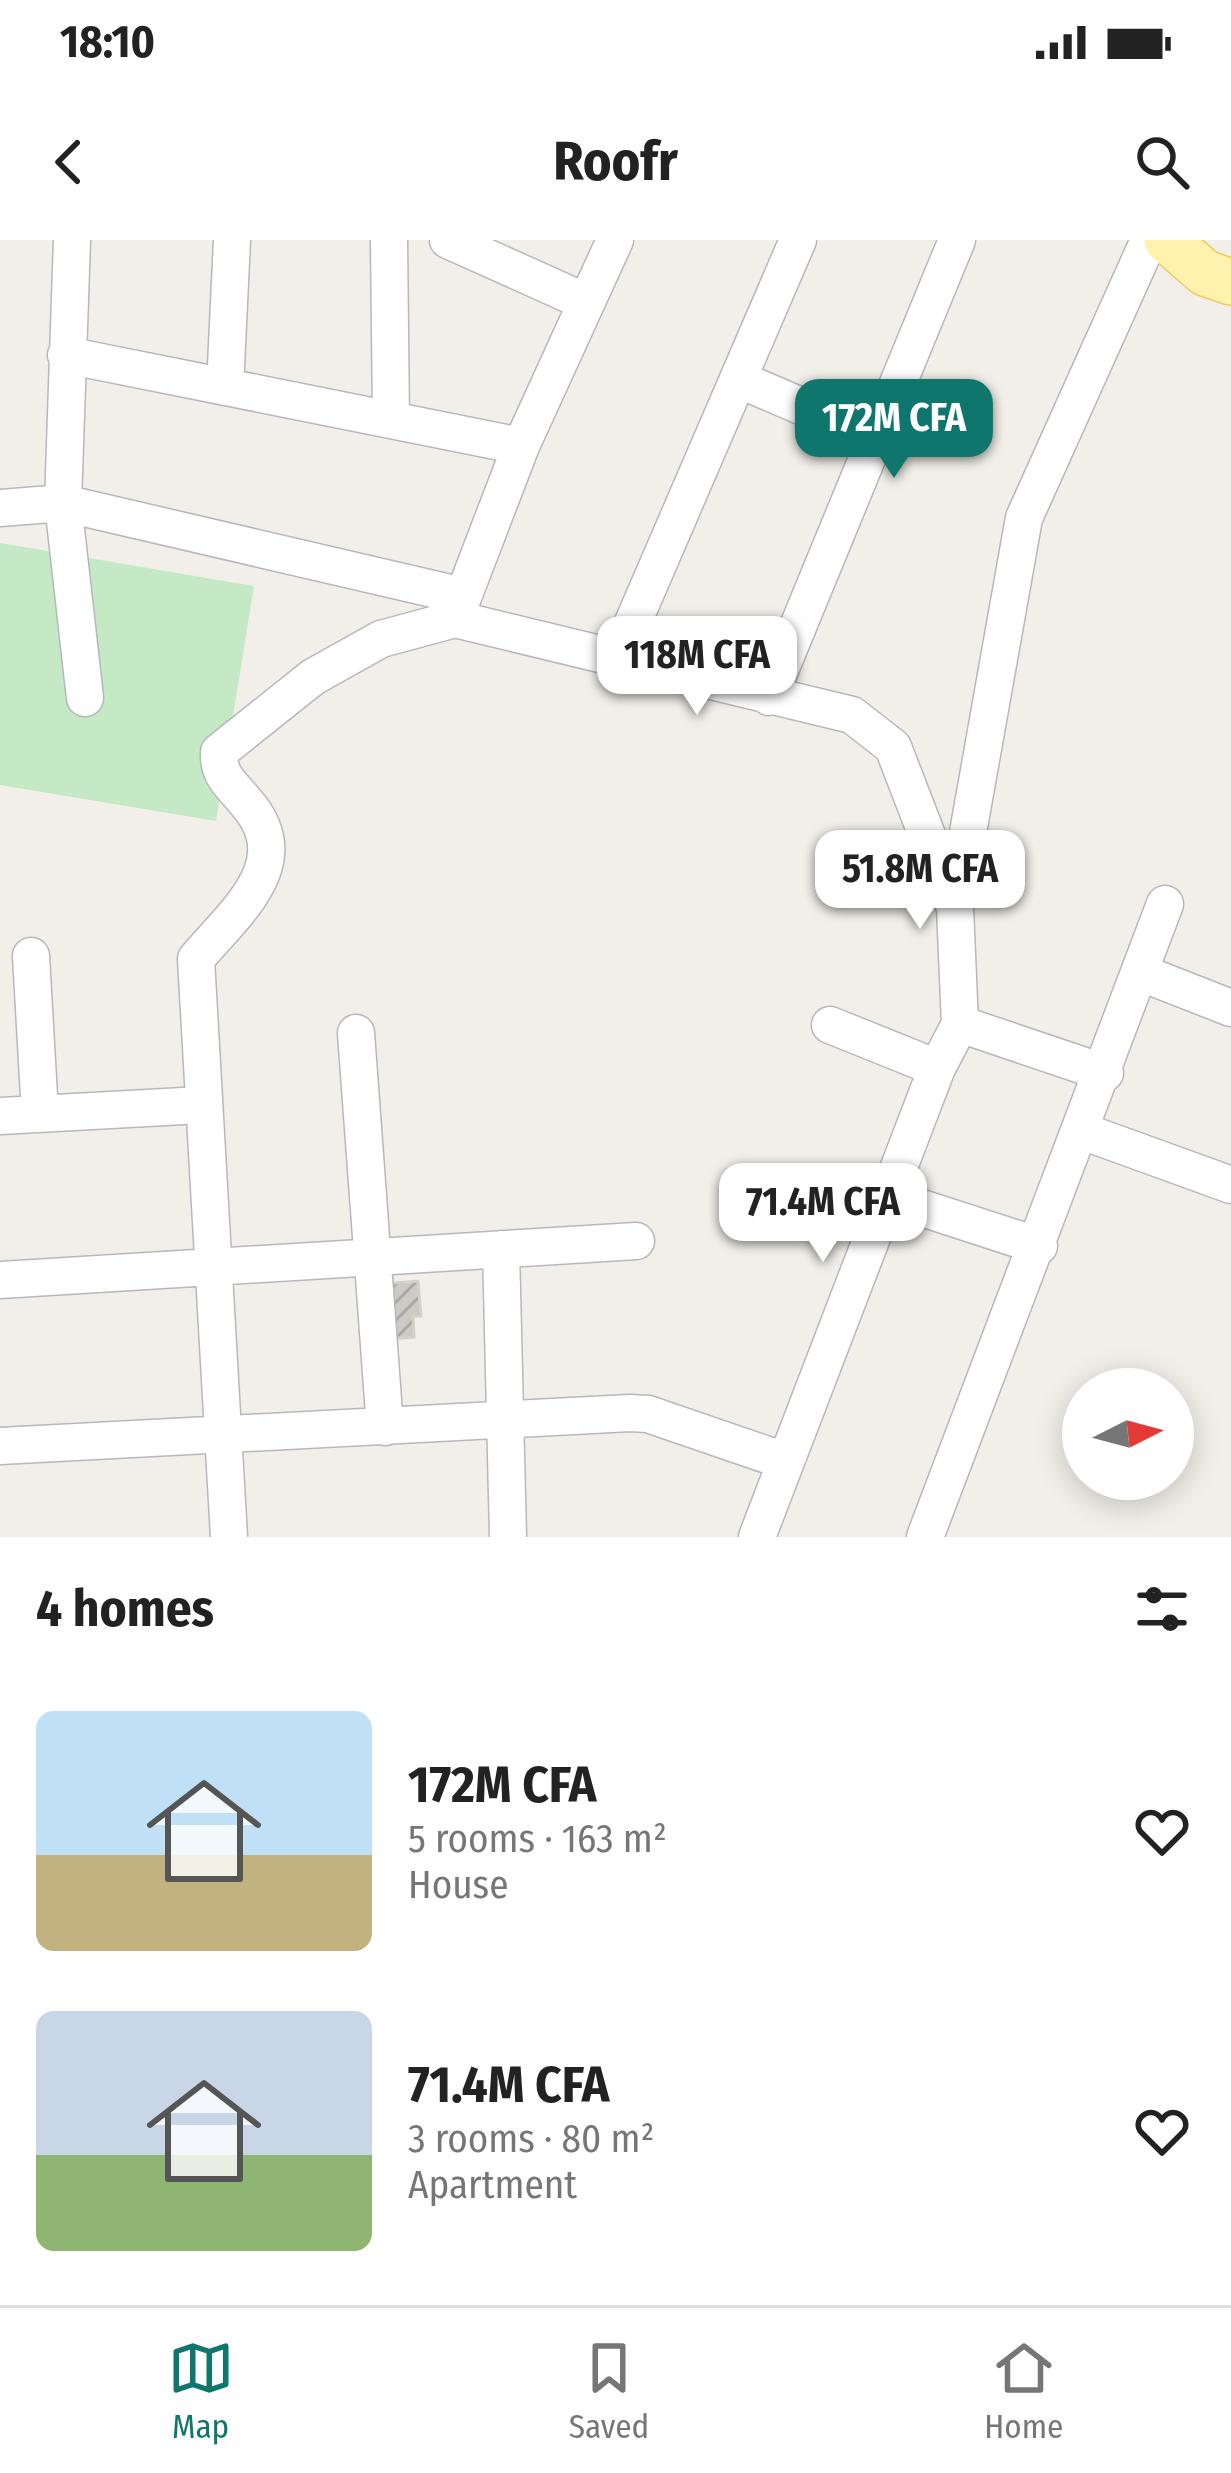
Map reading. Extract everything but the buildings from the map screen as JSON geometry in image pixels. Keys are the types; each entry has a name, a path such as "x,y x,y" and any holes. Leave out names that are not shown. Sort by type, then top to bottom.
{"main road":[{"path":"1167,240 1205,273 1231,282"}],"street":[{"path":"71,240 63,503 85,698"},
{"path":"225,387 232,240"},
{"path":"389,240 391,420"},
{"path":"448,240 586,302"},
{"path":"230,1537 196,959 263,881 266,855 264,831 218,768 219,752 313,677 381,639 459,607 521,446 615,240"},
{"path":"616,662 798,240"},
{"path":"769,697 957,240"},
{"path":"757,1537 937,1068 960,1024 955,908 1024,518 1149,240"},
{"path":"67,355 521,446"},
{"path":"738,379 873,436"},
{"path":"0,508 63,503 459,607 616,662 852,715 893,747 955,908"},
{"path":"925,1537 1105,1073 1165,904"},
{"path":"31,956 40,1114"},
{"path":"1139,972 1231,1008"},
{"path":"960,1024 1105,1073"},
{"path":"830,1025 937,1068"},
{"path":"356,1033 385,1427"},
{"path":"0,1116 202,1106"},
{"path":"1082,1131 1231,1185"},
{"path":"888,1197 1039,1246"},
{"path":"0,1280 636,1240"},
{"path":"500,1250 508,1537"},
{"path":"0,1446 648,1414 784,1461"}],"green space":[{"path":"0,543 254,586 216,821 0,785"}]}
